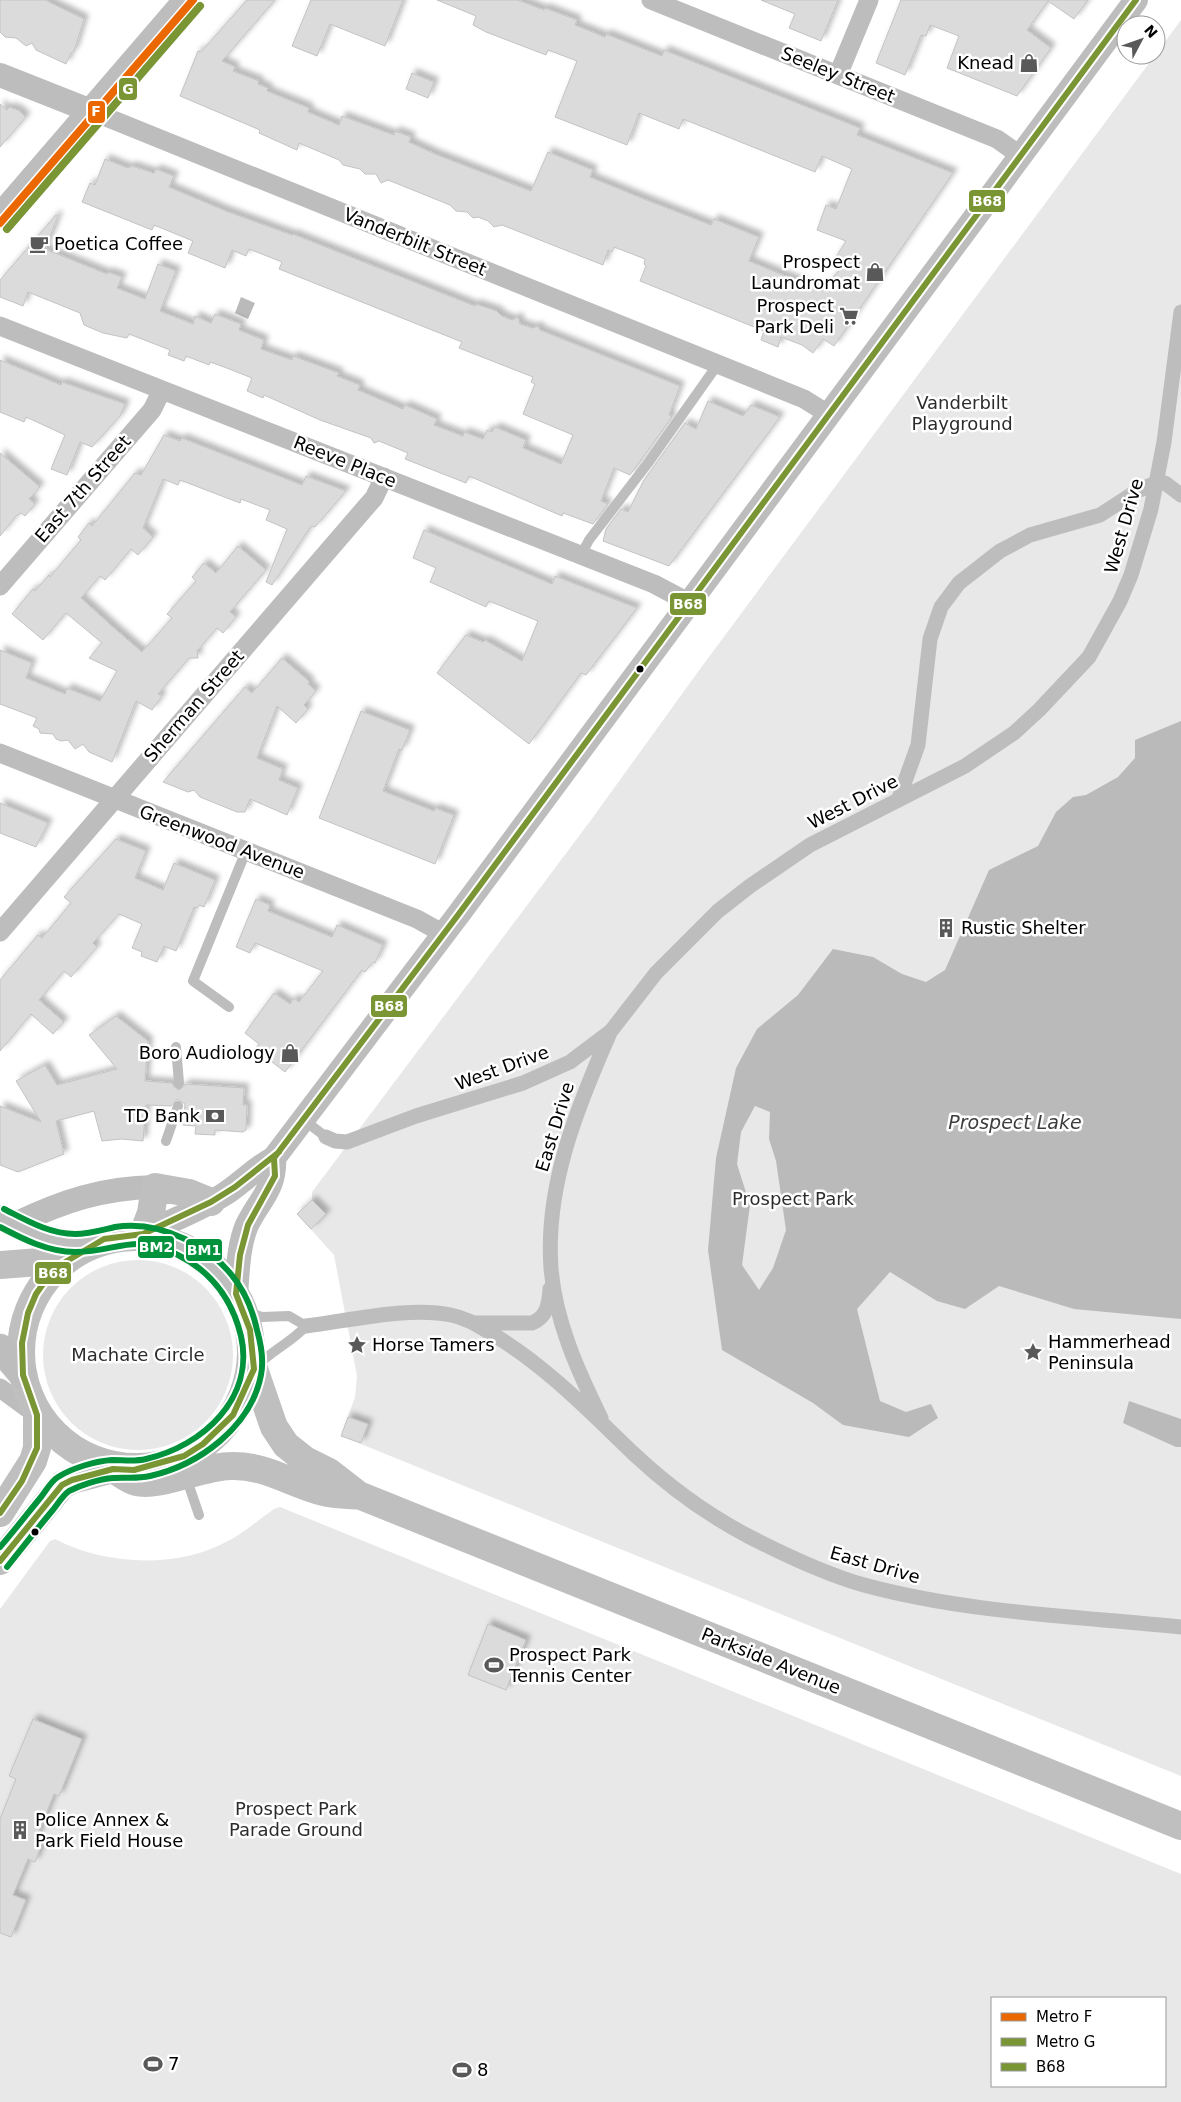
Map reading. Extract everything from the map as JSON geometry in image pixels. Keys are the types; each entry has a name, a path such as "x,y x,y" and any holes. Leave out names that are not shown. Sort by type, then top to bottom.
{"highway":[{"path":"0,1348 11,1382"}],"main road":[{"path":"143,1234 151,1213 155,1187 189,1194 211,1202"},
{"path":"0,1265 40,1262 75,1243 143,1234 174,1244 199,1256 225,1279 240,1303 250,1330 254,1368 242,1399 233,1415 203,1444 184,1456 134,1470 113,1469 72,1480 62,1485 0,1561"},
{"path":"0,1513 33,1461 36,1448 36,1415 11,1382 28,1313 36,1294 48,1277 62,1264 104,1239"},
{"name":"Parkside Avenue","path":"254,1368 274,1427 286,1445 306,1460 329,1472 361,1496 1181,1826"},
{"name":"Parkside Avenue","path":"36,1415 50,1432 83,1456 113,1469 136,1482 157,1482 209,1468 248,1467 287,1477 322,1492 361,1496"}],"street":[{"path":"0,216 185,0"},
{"name":"Seeley Street","path":"651,0 998,139 1021,156"},
{"path":"838,75 869,0"},
{"path":"143,1234 211,1202 236,1187 260,1165 274,1158 444,934 688,602 1136,0"},
{"name":"Vanderbilt Street","path":"0,75 804,399 828,414"},
{"name":"West Drive","path":"326,1137 335,1141 348,1142 416,1116 523,1083 570,1062 611,1031 656,973 718,911 810,845 965,766 1014,733 1053,697 1089,657 1120,601 1142,544 1164,442 1181,312"},
{"name":"Reeve Place","path":"0,326 654,584 688,602"},
{"name":"East 7th Street","path":"0,586 152,410 162,390"},
{"name":"Sherman Street","path":"0,932 366,508 374,498 384,477"},
{"path":"899,798 918,745 930,639 941,607 949,594 978,567 1000,551 1030,535 1100,515 1137,491 1156,482 1165,484 1181,494"},
{"name":"Greenwood Avenue","path":"0,753 114,800 417,919 444,934"},
{"name":"East Drive","path":"473,1323 522,1323 540,1320 547,1309 560,1168 580,1103 611,1031"},
{"path":"240,1303 244,1236 275,1176 274,1158"},
{"path":"8,1221 97,1192 124,1188 155,1187"},
{"path":"8,1221 34,1234 75,1243"},
{"name":"East Drive","path":"551,1268 557,1302 579,1373 604,1423"},
{"name":"East Drive","path":"306,1326 422,1313 450,1314 473,1323 510,1345 537,1365 604,1423 636,1455 680,1492 748,1536 825,1571 863,1584 934,1601 1089,1620 1181,1627"}],"lane":[{"path":"581,555 589,540 648,463 718,364"},
{"path":"229,1007 194,981 246,851"},
{"path":"176,1048 179,1084"},
{"path":"166,1141 178,1106"},
{"path":"304,1120 326,1137"},
{"path":"240,1303 262,1317 289,1316 306,1326 294,1340 275,1349 254,1368"},
{"path":"185,1474 199,1515"}],"green space":[{"name":"Prospect Park","path":"1181,20 1181,1776 341,1436 355,1397 357,1376 334,1255 297,1214 312,1200 312,1192 591,820 700,669 1148,65 1166,65 1166,40"},
{"name":"Machate Circle","path":"138,1260 156,1262 174,1268 191,1276 205,1288 217,1302 225,1319 231,1337 233,1355 231,1373 225,1391 217,1408 205,1422 191,1434 174,1442 156,1448 138,1450 120,1448 102,1442 85,1434 71,1422 59,1408 51,1391 45,1373 43,1355 45,1337 51,1319 59,1302 71,1288 85,1276 102,1268 120,1262"},
{"name":"Prospect Park Parade Ground","path":"280,1507 1181,1874 1181,2102 0,2102 0,1609 50,1541 55,1539 75,1548 96,1554 140,1560 163,1560 185,1557 206,1551 244,1531 274,1509"}],"water":[{"path":"241,297 255,303 248,319 235,313"},
{"name":"Prospect Lake","path":"1181,721 1181,1319 1074,1309 999,1286 965,1309 937,1301 890,1272 857,1309 880,1401 906,1412 931,1404 938,1418 909,1437 843,1425 813,1403 722,1350 708,1250 716,1158 736,1068 757,1029 798,995 833,949 873,957 902,974 926,982 945,970 989,870 1038,846 1056,812 1073,797 1086,795 1118,777 1135,758 1135,740","holes":["755,1106 770,1112 769,1139 776,1161 786,1230 773,1268 759,1290 742,1265 750,1205 737,1164 741,1132"]},
{"path":"1129,1401 1181,1419 1181,1447 1176,1447 1123,1423"}],"building":[{"path":"0,0 45,0 84,19 74,51 71,53 66,64 36,50 32,43 26,46 16,38 5,37 0,32"},
{"path":"247,0 275,0 222,61 235,67 233,71 259,81 258,84 268,88 267,91 309,108 308,112 339,125 342,116 394,135 395,131 411,137 409,142 435,154 531,191 548,152 593,170 590,177 644,199 711,225 714,219 759,237 749,261 822,291 841,268 833,262 846,241 817,230 826,205 836,209 852,169 822,156 815,172 683,119 679,129 639,113 627,145 555,117 577,61 548,50 546,55 486,32 473,25 476,16 437,0 518,0 544,10 545,8 577,20 575,25 605,37 606,34 662,56 664,50 860,128 857,135 953,173 834,346 823,339 813,353 802,345 781,337 778,347 761,340 764,331 640,281 646,266 644,264 645,259 614,247 612,252 608,250 603,265 502,225 494,227 488,221 478,217 473,218 467,212 456,211 450,205 388,180 381,183 376,174 365,174 360,169 343,165 339,160 299,143 297,150 259,133 260,130 180,96 198,51 201,52"},
{"path":"311,0 403,0 385,46 330,24 317,56 292,46"},
{"path":"761,0 838,0 821,41 789,28 795,14"},
{"path":"901,0 1088,0 1074,19 1048,1 1027,30 1051,48 1017,96 947,68 959,36 930,25 926,36 921,35 905,75 876,63"},
{"path":"412,73 434,82 428,98 406,89"},
{"path":"0,104 7,110 9,107 18,110 26,117 0,147"},
{"path":"105,159 128,168 132,166 154,173 156,169 174,176 169,187 226,211 293,234 475,306 476,304 497,311 502,316 512,320 518,317 520,324 533,328 538,326 540,330 680,386 669,415 672,417 630,475 614,468 601,501 608,504 593,524 563,513 562,516 469,476 466,483 405,459 408,453 379,441 374,443 371,438 320,420 264,395 263,398 247,391 252,378 224,367 210,362 209,365 186,356 184,361 168,355 170,350 129,334 127,338 103,333 84,325 80,313 28,292 23,306 0,297 0,280 56,215 58,216 45,249 107,274 108,272 122,277 117,288 145,299 158,264 176,271 160,311 193,324 195,316 211,323 215,314 241,324 239,330 264,340 261,349 292,360 293,356 339,373 337,376 360,385 358,390 403,409 405,405 437,419 434,425 463,436 464,432 483,439 487,430 492,432 495,427 526,440 523,448 561,464 573,435 523,414 535,384 531,382 533,377 459,348 462,342 279,269 282,262 249,249 246,256 232,250 225,268 188,253 193,241 154,225 152,230 82,202 90,183 95,185"},
{"path":"0,360 61,385 62,382 125,404 120,416 92,447 80,442 67,475 51,469 65,435 26,417 24,422 0,412"},
{"path":"708,401 743,416 751,405 780,417 669,566 603,541 606,529 621,509 628,512 644,480 685,423 696,429"},
{"path":"164,435 180,441 182,438 302,485 306,476 346,491 315,527 311,526 272,585 266,582 287,529 266,520 270,510 241,499 240,503 180,480 178,485 163,479 143,528 153,537 138,555 131,549 105,580 100,576 81,598 113,627 142,652 172,618 167,614 196,581 192,577 204,563 216,573 238,546 266,570 230,612 236,617 223,633 217,628 197,651 198,658 189,658 158,694 162,696 152,710 136,701 112,762 89,752 83,744 75,749 68,740 61,741 56,739 53,734 40,733 39,729 33,726 37,718 0,704 0,650 32,663 26,678 65,694 67,688 100,701 117,671 89,658 102,643 66,613 43,640 12,614 33,589 35,591 49,575 50,577 81,540 78,537 89,523 92,526 135,473 141,475"},
{"path":"0,453 40,487 29,499 35,504 25,516 21,513 16,516 0,536"},
{"path":"424,530 552,584 555,576 637,608 586,675 581,673 529,744 437,673 466,635 483,642 485,640 522,661 538,621 489,601 486,607 430,582 436,568 413,558"},
{"path":"282,658 310,682 308,684 316,691 304,705 308,709 296,723 277,706 257,758 283,769 279,780 298,788 287,815 250,799 245,812 237,812 200,797 194,790 188,792 163,782 245,687 252,693"},
{"path":"361,711 410,730 402,750 399,749 383,791 434,811 435,808 454,815 435,864 319,818"},
{"path":"0,803 48,823 36,847 0,833"},
{"path":"116,839 146,851 135,878 163,890 174,863 215,880 204,907 199,905 197,908 194,907 176,951 164,946 157,962 141,956 142,952 132,948 142,924 119,914 93,943 97,947 71,977 64,971 39,1000 64,1022 53,1034 31,1014 0,1051 0,980 38,935 42,938 71,903 64,897"},
{"path":"256,899 270,905 268,911 332,937 337,925 383,945 375,963 373,962 365,972 362,970 285,1072 255,1049 259,1044 245,1033 274,993 290,1004 294,998 299,1002 323,971 255,943 250,953 236,947"},
{"path":"116,1016 148,1041 145,1081 172,1083 179,1090 186,1084 244,1088 243,1105 247,1105 246,1130 243,1132 215,1130 215,1135 195,1134 196,1126 183,1125 185,1104 177,1099 171,1106 146,1105 143,1141 121,1139 102,1141 94,1111 56,1121 64,1154 18,1172 0,1165 0,1106 41,1122 16,1081 45,1065 57,1085 117,1069 89,1035"},
{"path":"312,1200 326,1214 311,1229 297,1214"},
{"path":"348,1417 368,1424 361,1443 341,1436"},
{"name":"Prospect Park Tennis Center","path":"488,1624 526,1640 506,1690 468,1675"},
{"name":"Police Annex & Park Field House","path":"33,1719 82,1739 59,1796 54,1794 35,1841 42,1844 35,1862 28,1859 13,1895 26,1900 11,1937 0,1933 0,1819 16,1779 9,1776"}],"metro line":[{"name":"F","path":"0,223 193,0"},
{"name":"G","path":"7,229 200,6"}],"transit line":[{"name":"B68","path":"0,1561 62,1485 72,1480 113,1469 134,1470 184,1456 203,1444 233,1415 254,1369 250,1330 236,1294 240,1255 248,1225 275,1176 274,1158 458,915 1136,0"},
{"name":"B68","path":"0,1513 22,1481 37,1448 37,1415 23,1375 22,1343 28,1313 36,1294 48,1277 62,1264 104,1239 143,1234 211,1202 235,1187 279,1152"},
{"name":"BM1","path":"4,1209 38,1226 56,1232 80,1234 115,1227 142,1226 168,1232 199,1246 222,1265 240,1287 253,1315 261,1346 262,1364 261,1375 255,1394 246,1411 220,1441 187,1463 168,1471 145,1477 102,1480 69,1491 7,1567"},
{"name":"BM2","path":"0,1227 36,1244 55,1250 90,1251 136,1244 162,1248 178,1255 211,1278 226,1299 241,1336 243,1359 240,1380 232,1399 220,1416 205,1431 167,1453 133,1461 112,1460 99,1462 77,1468 55,1479 0,1547"}],"place":[{"name":"Knead","path":"1029,63"},
{"name":"Poetica Coffee","path":"39,244"},
{"name":"Prospect Laundromat","path":"875,272"},
{"name":"Prospect Park Deli","path":"849,316"},
{"name":"Rustic Shelter","path":"946,928"},
{"name":"Boro Audiology","path":"290,1053"},
{"name":"TD Bank","path":"215,1116"},
{"name":"Horse Tamers","path":"357,1345"},
{"name":"Hammerhead Peninsula","path":"1033,1352"},
{"name":"Prospect Park Tennis Center","path":"494,1665"},
{"name":"Police Annex & Park Field House","path":"20,1830"},
{"name":"7","path":"153,2064"},
{"name":"8","path":"462,2070"}],"park label":[{"name":"Vanderbilt Playground","path":"962,413"}]}
